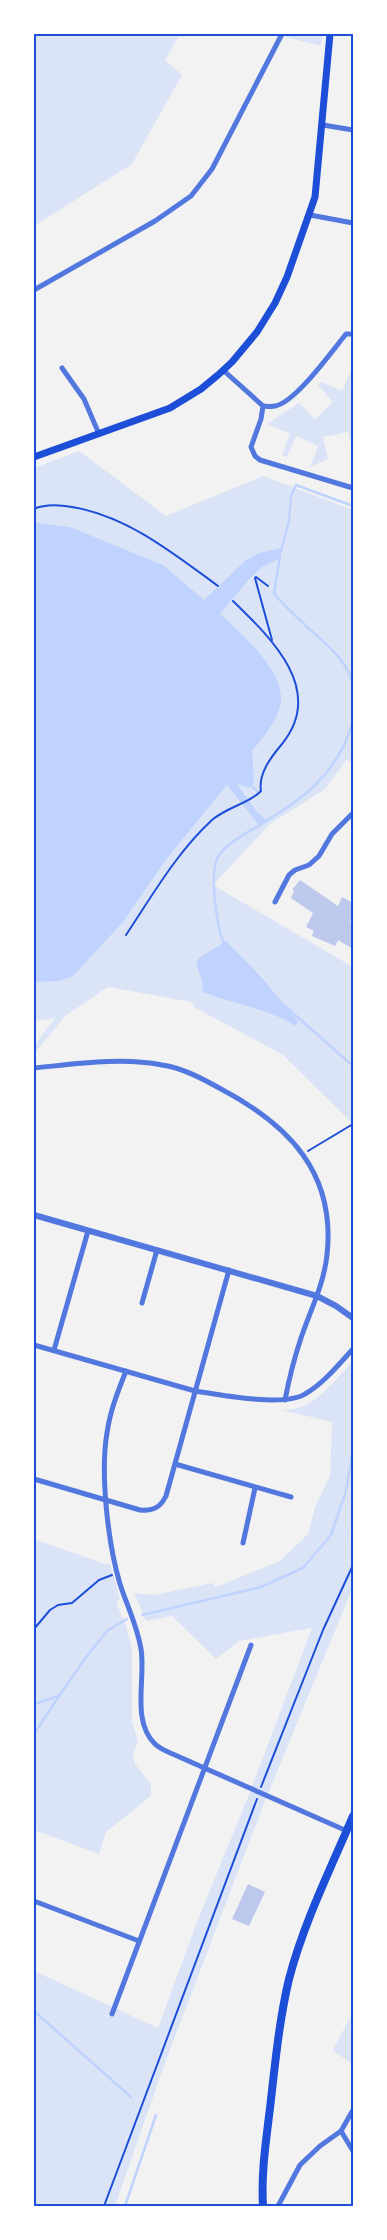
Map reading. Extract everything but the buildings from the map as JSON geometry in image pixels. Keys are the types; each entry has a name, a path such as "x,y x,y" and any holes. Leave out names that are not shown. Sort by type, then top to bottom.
{"main road":[{"path":"34,457 170,408 200,389 223,370 249,343 275,303 310,215 318,180 330,34"},
{"path":"263,2206 262,2167 274,2070 289,1981 313,1908 353,1816"}],"street":[{"path":"34,290 155,221 191,196 215,163 282,34"},
{"path":"323,125 353,130"},
{"path":"310,215 353,223"},
{"path":"223,370 263,406 275,406 296,393 346,334 353,334"},
{"path":"62,368 84,399 99,434"},
{"path":"263,406 261,419 252,444 252,450 257,458 353,488"},
{"path":"275,902 289,875 295,870 309,865 319,856 332,834 353,813"},
{"path":"34,1068 131,1061 163,1065 197,1076 235,1096 275,1123 303,1153 320,1186 328,1222 327,1256 316,1296 289,1376 285,1400"},
{"path":"34,1215 316,1296 336,1306 353,1318"},
{"path":"54,1350 88,1231"},
{"path":"142,1303 157,1250"},
{"path":"34,1479 107,1502 140,1510 158,1507 166,1496 229,1270"},
{"path":"34,1345 195,1391 285,1400 304,1395 323,1381 353,1349"},
{"path":"126,1371 114,1402 107,1433 104,1460 107,1502 118,1573 137,1628 142,1651 142,1712 144,1728 156,1746 347,1831"},
{"path":"174,1464 255,1488 291,1496"},
{"path":"243,1542 255,1488"},
{"path":"112,2014 251,1645"},
{"path":"34,1901 139,1941"},
{"path":"278,2206 300,2165 320,2146 341,2131 353,2110"},
{"path":"341,2131 353,2151"}],"path":[{"path":"34,509 37,507 59,505 94,511 118,521 164,548 218,586"},
{"path":"268,586 255,578 272,642"},
{"path":"126,935 190,844 218,815 254,798 261,791 260,781 270,760 294,725 298,708 297,688 294,678 281,654 260,626 233,601"},
{"path":"303,1153 353,1124"},
{"path":"104,2206 259,1792 323,1630 353,1565"},
{"path":"34,1629 50,1610 58,1605 72,1603 99,1580 118,1573"}],"shaded area":[{"path":"34,34 180,34 165,60 182,75 132,164 34,226"},
{"path":"288,34 323,34 321,46 286,37"},
{"path":"352,369 353,449 348,432 323,437 328,459 310,467 318,446 296,436 287,457 282,455 290,434 267,424 299,403 315,419 333,402 318,385 322,382 342,391"},
{"path":"79,451 166,516 263,476 353,510 353,765 347,759 325,789 270,824 213,885 353,967 353,1124 283,1055 194,1007 192,1002 108,987 65,1016 34,1054 34,1046 55,1018 34,1021 34,468"},
{"path":"353,1361 353,1525 348,1540 353,1530 353,1587 265,1801 165,2063 115,2206 34,2206 34,1971 158,2028 197,1922 248,1797 312,1628 239,1641 216,1659 172,1616 146,1621 134,1593 154,1595 212,1583 216,1587 280,1561 308,1534 315,1507 330,1476 332,1422 282,1410 304,1406 322,1394"},
{"path":"34,1539 105,1564 110,1564 120,1599 116,1602 127,1629 132,1649 132,1721 138,1742 133,1754 135,1764 151,1784 151,1796 106,1832 99,1854 34,1830"},
{"path":"353,2012 353,2065 333,2050"}],"water":[{"path":"34,524 70,527 163,565 204,600 245,561 259,553 282,548 280,558 262,567 250,578 220,614 258,651 274,674 279,686 281,697 275,719 252,751 254,782 249,788 236,783 257,812 267,820 259,825 227,785 167,858 123,922 73,976 60,981 34,982"},
{"path":"226,941 262,978 298,1021 296,1026 262,1010 203,992 202,981 196,963 199,958"}],"waterway":[{"path":"281,551 289,521 291,496 296,485 353,506"},
{"path":"280,556 274,594 339,658 350,675 353,685"},
{"path":"224,944 216,913 214,886 214,873 219,855 232,842 290,805 317,783 338,757 353,722"},
{"path":"251,785 258,792"},
{"path":"285,1006 353,1066"},
{"path":"142,1615 261,1587 303,1568 331,1535 346,1491 353,1449"},
{"path":"34,1704 59,1696 86,1657 108,1630 127,1619"},
{"path":"34,1734 59,1696"},
{"path":"34,2011 131,2097"},
{"path":"125,2206 156,2115"}]}
